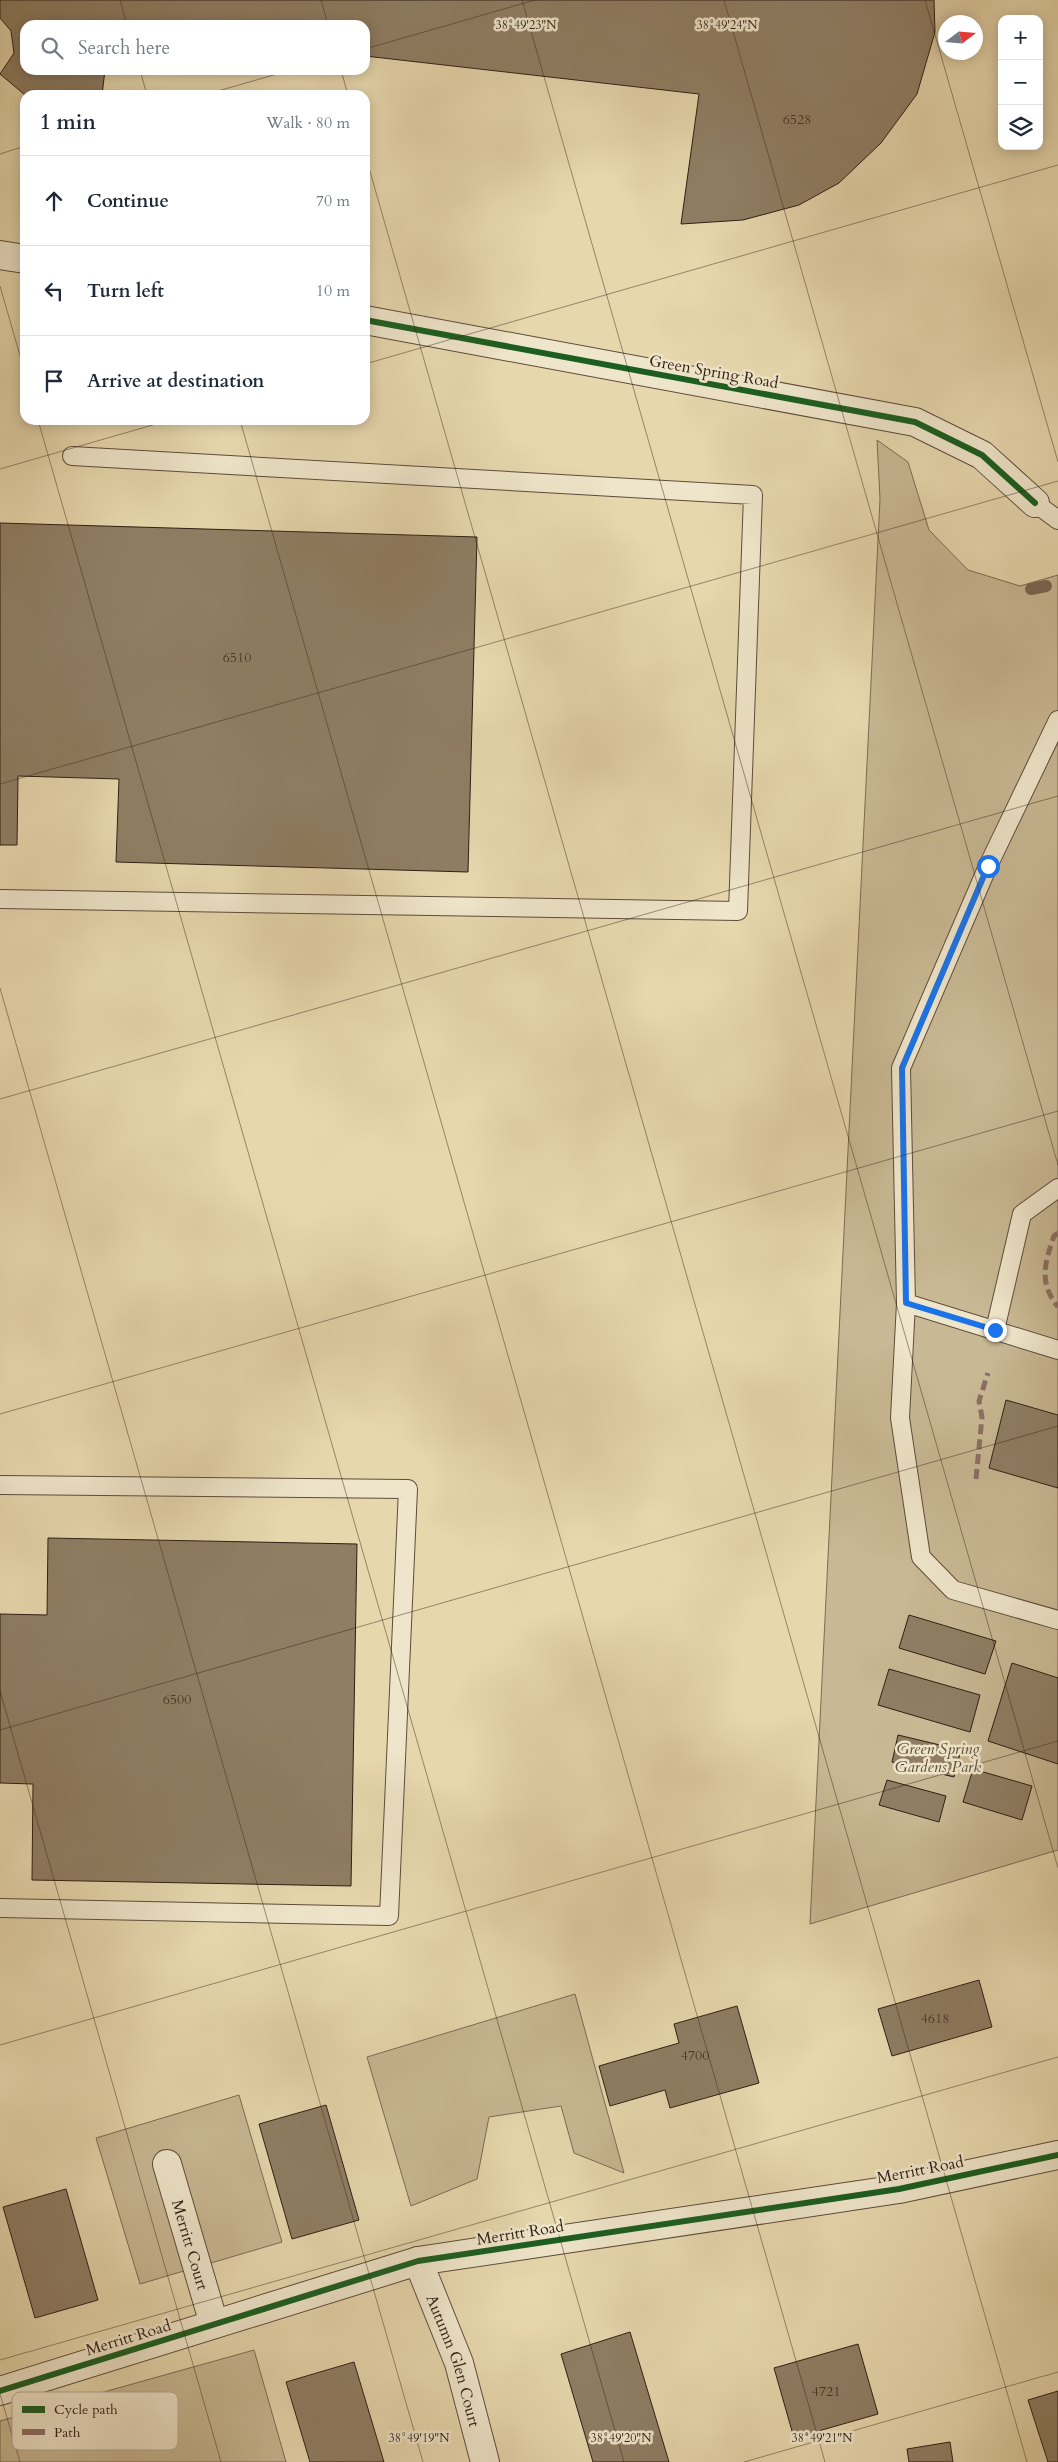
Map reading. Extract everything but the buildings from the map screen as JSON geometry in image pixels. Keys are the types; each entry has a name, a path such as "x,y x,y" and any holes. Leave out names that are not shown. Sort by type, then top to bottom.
{"street":[{"path":"0,255 20,258"},
{"name":"Green Spring Road","path":"370,321 915,422 982,455 1035,503"},
{"name":"Merritt Road","path":"0,2391 418,2261 899,2189 1058,2155"},
{"name":"Merritt Court","path":"167,2164 214,2324"},
{"name":"Autumn Glen Court","path":"418,2261 459,2363 485,2462"}],"lane":[{"path":"0,899 738,911 753,495 72,456"},
{"path":"1035,503 1058,520"},
{"path":"1058,720 988,866 902,1068 906,1303 900,1418 922,1557 953,1590 1058,1620"},
{"path":"995,1330 1022,1214 1058,1188"},
{"path":"906,1303 1058,1350"},
{"path":"0,1485 408,1489 389,1916 0,1908"}],"green space":[{"name":"Green Spring Gardens Park","path":"877,440 908,462 929,530 968,570 1020,586 1058,575 1058,1850 810,1924 880,499"},
{"path":"575,1994 624,2173 574,2153 561,2106 489,2117 477,2179 411,2206 367,2057"},
{"path":"239,2095 282,2242 140,2284 96,2138"},
{"path":"254,2350 286,2462 0,2462 0,2421 12,2418 12,2450 178,2450 178,2392 104,2392"}],"waterway":[{"path":"1031,589 1046,586"}],"marked path":[{"path":"1058,1233 1054,1236 1045,1272 1048,1289 1058,1307"},
{"path":"976,1479 982,1417 979,1401 988,1373"}],"cycle path":[{"path":"370,321 915,422 982,455 1035,503"},
{"path":"0,2391 418,2261 899,2189 1058,2155"}],"route":[{"path":"988,866 902,1068 906,1303 995,1330"}]}
